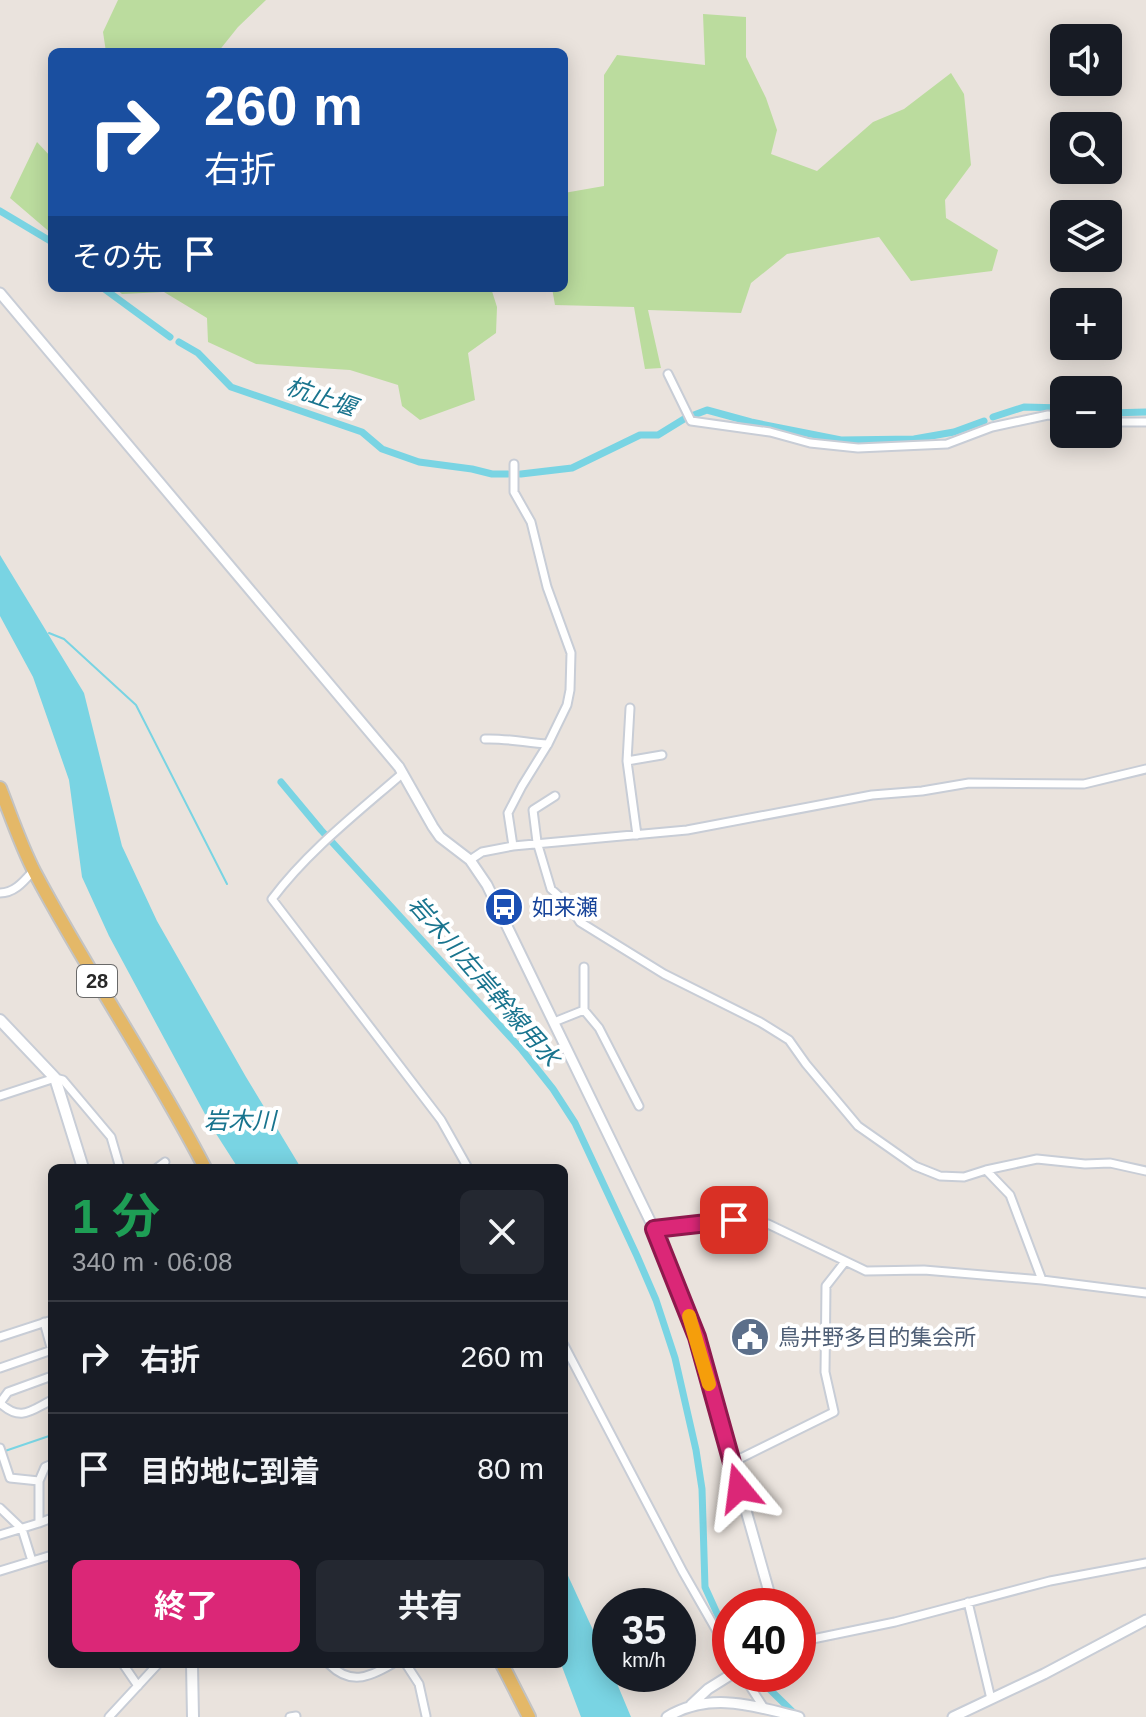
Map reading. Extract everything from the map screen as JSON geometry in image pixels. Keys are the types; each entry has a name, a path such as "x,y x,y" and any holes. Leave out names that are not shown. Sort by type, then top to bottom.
{"main road":[{"name":"28","path":"0,788 34,870 93,976 173,1106 203,1164"},
{"path":"0,1020 55,1078 82,1164"},
{"path":"192,1668 193,1717"},
{"path":"504,1668 529,1717"}],"street":[{"path":"0,293 403,773 440,837 470,860 487,885 654,1229 697,1337 768,1588"},
{"path":"668,374 691,421 770,432 810,443 858,448 947,444 992,427 1050,415"},
{"path":"1122,422 1146,422"},
{"path":"513,846 508,813 567,705 571,653 547,587 531,522 514,492 514,464"},
{"path":"630,708 627,761 637,835"},
{"path":"485,739 509,738 548,744"},
{"path":"627,761 662,755"},
{"path":"470,860 482,852 537,842 637,835 736,823 872,795 969,783 1084,784 1146,769"},
{"path":"403,773 333,833 287,879 272,899 441,1120 466,1164"},
{"path":"555,796 533,810 537,842 551,889 569,905 580,922 664,974 789,1040 858,1126 928,1172 964,1177 1037,1159 1110,1163 1146,1171"},
{"path":"0,893 6,894 19,886 34,870"},
{"path":"584,967 584,1010 599,1028 639,1106"},
{"path":"554,1022 584,1010"},
{"path":"0,1096 55,1078 63,1080 111,1137 119,1164"},
{"path":"986,1170 1010,1195 1042,1280"},
{"path":"654,1229 734,1220 768,1224 866,1271 924,1270 1146,1293"},
{"path":"731,1463 834,1412 825,1372 826,1286 844,1263"},
{"path":"0,1337 48,1321"},
{"path":"0,1368 48,1352"},
{"path":"568,1353 712,1623"},
{"path":"0,1418 8,1392 48,1377"},
{"path":"2,1405 20,1415 48,1402"},
{"path":"1,1450 10,1478 39,1481"},
{"path":"39,1523 39,1481 48,1466"},
{"path":"0,1508 22,1529 32,1561"},
{"path":"0,1535 48,1520"},
{"path":"0,1571 48,1556"},
{"path":"816,1638 895,1622 1050,1581 1146,1563"},
{"path":"968,1602 991,1699"},
{"path":"953,1717 1146,1620"},
{"path":"126,1668 138,1686"},
{"path":"109,1717 154,1668"},
{"path":"333,1668 340,1675 359,1678 384,1668"},
{"path":"409,1668 419,1684 427,1717"},
{"path":"691,1705 712,1686"},
{"path":"756,1692 771,1712"},
{"path":"667,1717 691,1705 712,1701 793,1716"},
{"path":"290,1717 296,1716"}],"green space":[{"path":"118,0 266,0 221,48 105,48 103,32"},
{"path":"703,14 746,17 746,57 777,130 771,154 817,171 873,122 904,109 951,73 964,94 971,165 945,200 946,218 998,250 992,271 911,281 879,237 787,254 751,283 741,313 648,310 661,368 645,369 634,307 555,305 553,292 568,292 568,192 604,186 604,75 617,55 705,65"},
{"path":"37,142 48,154 48,231 10,198"},
{"path":"120,292 164,292 122,294"},
{"path":"164,292 492,292 497,307 496,333 468,353 475,400 420,420 402,406 398,385 350,370 256,364 208,342 207,318"}],"water":[{"name":"岩木川","path":"0,555 84,693 122,846 157,921 299,1164 235,1164 213,1129 109,936 82,877 69,780 33,677 0,616"},
{"path":"568,1576 592,1628 592,1692 621,1692 631,1717 581,1717 563,1668 568,1668"}],"waterway":[{"name":"杭止堰","path":"0,211 48,240"},
{"name":"杭止堰","path":"108,292 170,337"},
{"name":"杭止堰","path":"179,342 198,353 231,387 362,432 382,449 419,462 508,474"},
{"name":"杭止堰","path":"993,417 1024,407 1050,408"},
{"name":"杭止堰","path":"694,415 707,410 841,440 914,439 954,432 984,421"},
{"name":"杭止堰","path":"1122,413 1146,412"},
{"name":"杭止堰","path":"521,474 572,468 640,435 658,435 684,419"},
{"path":"49,633 64,639 136,705 227,884"},
{"name":"岩木川左岸幹線用水","path":"281,782 522,1050 575,1123 656,1300 675,1358 702,1489 705,1587 712,1602"},
{"path":"5,1451 48,1436"},
{"name":"岩木川左岸幹線用水","path":"772,1692 798,1717"}],"slow traffic":[{"path":"689,1316 709,1384"}],"place":[{"name":"如来瀬","path":"504,907"},
{"name":"鳥井野多目的集会所","path":"750,1337"}],"route":[{"path":"734,1220 654,1229 697,1337 739,1488"}]}
